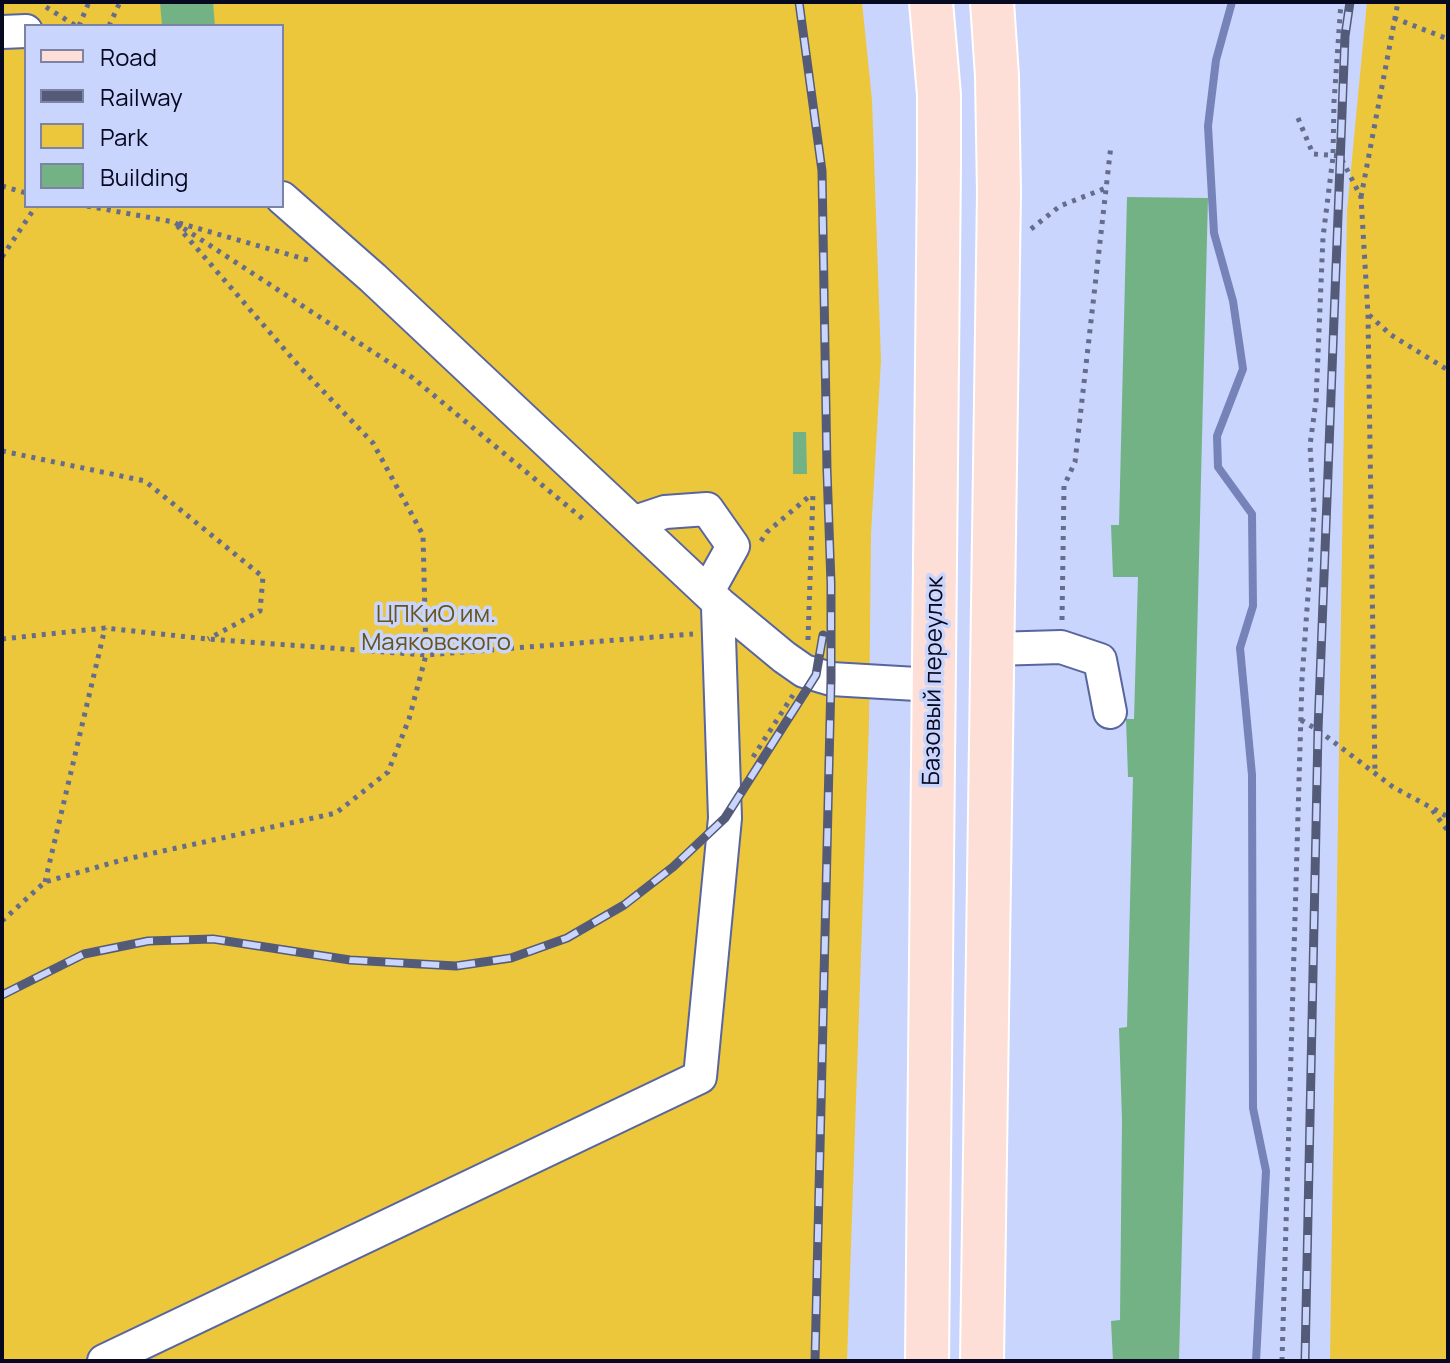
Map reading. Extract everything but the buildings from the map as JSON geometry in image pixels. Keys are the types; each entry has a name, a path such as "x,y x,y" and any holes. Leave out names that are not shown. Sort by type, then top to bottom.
{"main road":[{"name":"Базовый переулок","path":"927,1361 939,137 939,95 931,2"},
{"path":"982,1361 999,192 992,2"}],"street":[{"path":"2,32 24,31"},
{"path":"284,200 373,278 635,522 715,609 804,671 831,679 934,685"},
{"path":"104,1361 700,1077 725,818 715,609 733,546 707,509 665,512 635,522"},
{"path":"993,649 1061,647 1100,660 1110,712"}],"path":[{"path":"80,24 89,2"},
{"path":"110,24 120,2"},
{"path":"1282,1361 1301,720 1314,511 1310,445 1316,401 1323,237 1333,157 1334,87 1341,2"},
{"path":"1375,775 1368,315 1361,197 1398,2"},
{"path":"1394,18 1448,39"},
{"path":"1298,118 1313,154 1340,156 1361,197"},
{"path":"1061,647 1064,486 1075,462 1111,145"},
{"path":"2,186 24,192"},
{"path":"1028,232 1060,206 1106,188"},
{"path":"2,257 35,208"},
{"path":"98,208 174,222 312,261"},
{"path":"174,222 413,378 584,520"},
{"path":"2,921 45,882 122,860 336,813 388,772 409,719 426,655 423,535 373,443 299,366 174,222"},
{"path":"1368,315 1391,335 1448,370"},
{"path":"2,451 145,481 263,577 260,611 207,639"},
{"path":"2,639 105,628 207,639 426,655 715,609"},
{"path":"45,882 105,628"},
{"path":"1301,720 1375,775 1448,817"},
{"path":"1430,807 1448,831"}],"green space":[{"name":"ЦПКиО им. Маяковского","path":"2,2 862,2 872,100 881,360 871,534 869,723 847,1361 2,1361"},
{"path":"1367,2 1448,2 1448,1361 1330,1361 1347,211"}],"waterway":[{"path":"1232,2 1216,60 1208,126 1214,233 1233,301 1243,369 1217,436 1218,467 1252,514 1253,606 1240,648 1252,775 1253,1108 1266,1171 1256,1361"}],"railway":[{"path":"799,2 822,171 831,584 815,1361"},
{"path":"1305,1361 1318,730 1345,36 1350,2"},
{"path":"2,995 84,954 148,941 213,939 350,960 456,966 511,958 567,938 624,905 673,867 725,818 816,675 823,635"}]}
